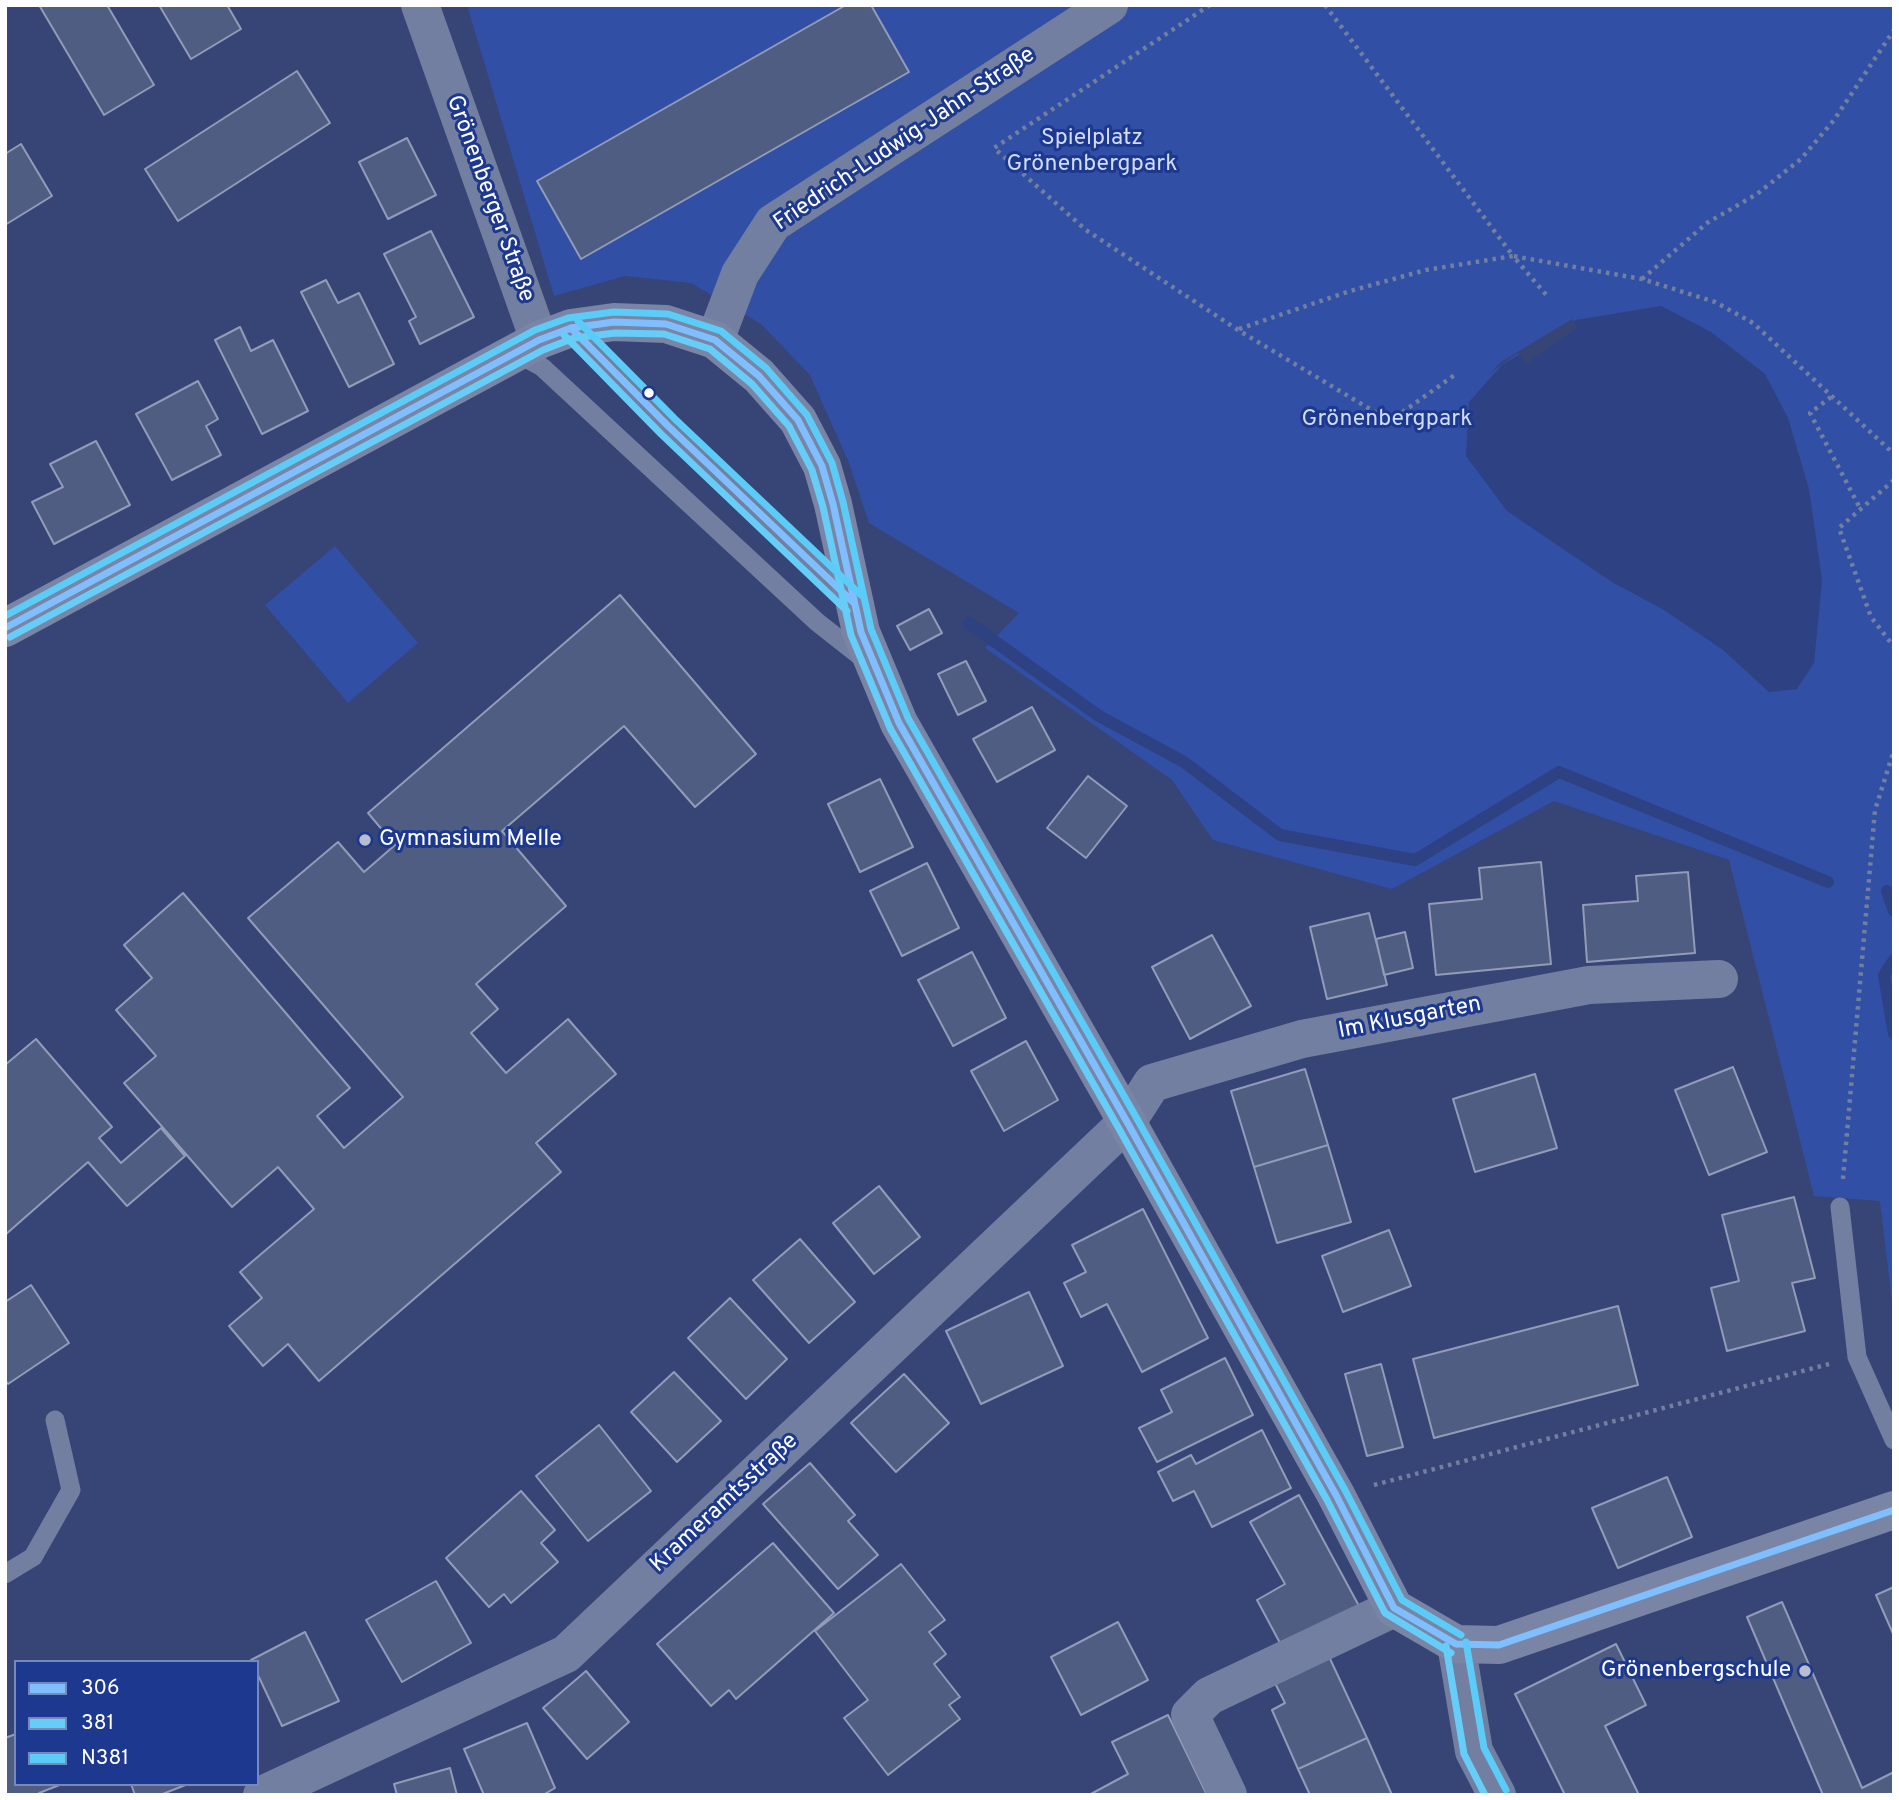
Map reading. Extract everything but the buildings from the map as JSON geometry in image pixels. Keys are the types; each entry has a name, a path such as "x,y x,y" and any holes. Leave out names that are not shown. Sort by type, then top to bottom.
{"street":[{"name":"Grönenberger Straße","path":"420,5 542,340"},
{"name":"Friedrich-Ludwig-Jahn-Straße","path":"715,340 740,274 773,223 1109,5"},
{"path":"5,628 542,340 614,322 666,324 715,340 759,376 798,420 822,466 861,632 899,723 1336,1495 1394,1608 1456,1643 1499,1644 1894,1510"},
{"name":"Im Klusgarten","path":"1127,1122 1152,1083 1302,1039 1589,985 1719,979"},
{"name":"Krameramtsstraße","path":"262,1795 566,1654 1127,1122"},
{"path":"1228,1795 1190,1715 1209,1696 1394,1608"},
{"path":"1456,1643 1474,1751 1497,1795"}],"lane":[{"path":"542,340 668,426 854,603"},
{"path":"542,340 542,366 817,622 876,668"},
{"path":"1840,1207 1857,1357 1894,1440"},
{"path":"5,1574 33,1557 71,1490 55,1420"}],"path":[{"path":"1210,5 994,148 1086,230 1238,330 1390,421 1456,374"},
{"path":"1325,5 1513,256 1548,297"},
{"path":"1642,279 1707,223 1757,194 1801,159 1834,120 1894,30"},
{"path":"1238,330 1350,291 1426,270 1513,256 1642,279 1715,302 1752,323 1894,454"},
{"path":"1831,397 1810,413 1861,510"},
{"path":"1894,480 1839,528 1871,617 1894,647"},
{"path":"1840,1207 1875,810 1894,750"},
{"path":"1336,1495 1857,1357"}],"green space":[{"name":"Grönenbergpark","path":"467,5 1894,5 1894,1319 1880,1201 1814,1196 1729,860 1554,801 1392,889 1213,840 1172,780 985,648 1019,613 869,523 849,463 810,375 761,324 691,283 625,276 554,296"},
{"path":"335,546 418,643 348,703 265,605"}],"shaded area":[{"path":"1661,306 1711,332 1765,374 1788,418 1809,489 1822,580 1814,663 1797,689 1769,692 1723,650 1664,610 1612,582 1507,511 1466,456 1469,402 1502,365 1576,320"}],"pier":[{"path":"1572,319 1578,327 1527,364 1518,353 1489,374 1501,362"}],"waterway":[{"path":"969,623 1099,716 1184,762 1280,835 1415,860 1559,772 1828,882"},
{"path":"1887,891 1894,911"},
{"path":"1894,960 1884,975 1894,1034"}],"transit line":[{"name":"N381","path":"5,616 535,330 568,318 614,312 668,314 721,331 766,368 807,415 832,463 871,629 908,718 1345,1490 1402,1600 1461,1635"},
{"name":"N381","path":"578,321 675,419 861,595"},
{"name":"306","path":"5,628 539,340 571,328 614,322 666,324 715,340 759,376 798,420 822,466 861,632 899,723 1336,1495 1394,1608 1456,1644 1499,1645 1894,1510"},
{"name":"306","path":"571,328 668,426 854,603"},
{"name":"381","path":"10,637 543,350 574,338 615,333 664,334 710,349 752,384 789,426 812,470 823,507 851,635 890,728 1327,1500 1385,1613 1451,1653"},
{"name":"381","path":"564,335 661,434 847,611"},
{"name":"N381","path":"1466,1642 1484,1748 1506,1790"},
{"name":"381","path":"1446,1646 1464,1754 1485,1795"}],"place":[{"name":"Gymnasium Melle","path":"365,840"},
{"name":"Grönenbergschule","path":"1805,1671"}],"park label":[{"name":"Spielplatz Grönenbergpark","path":"1092,152"}]}
